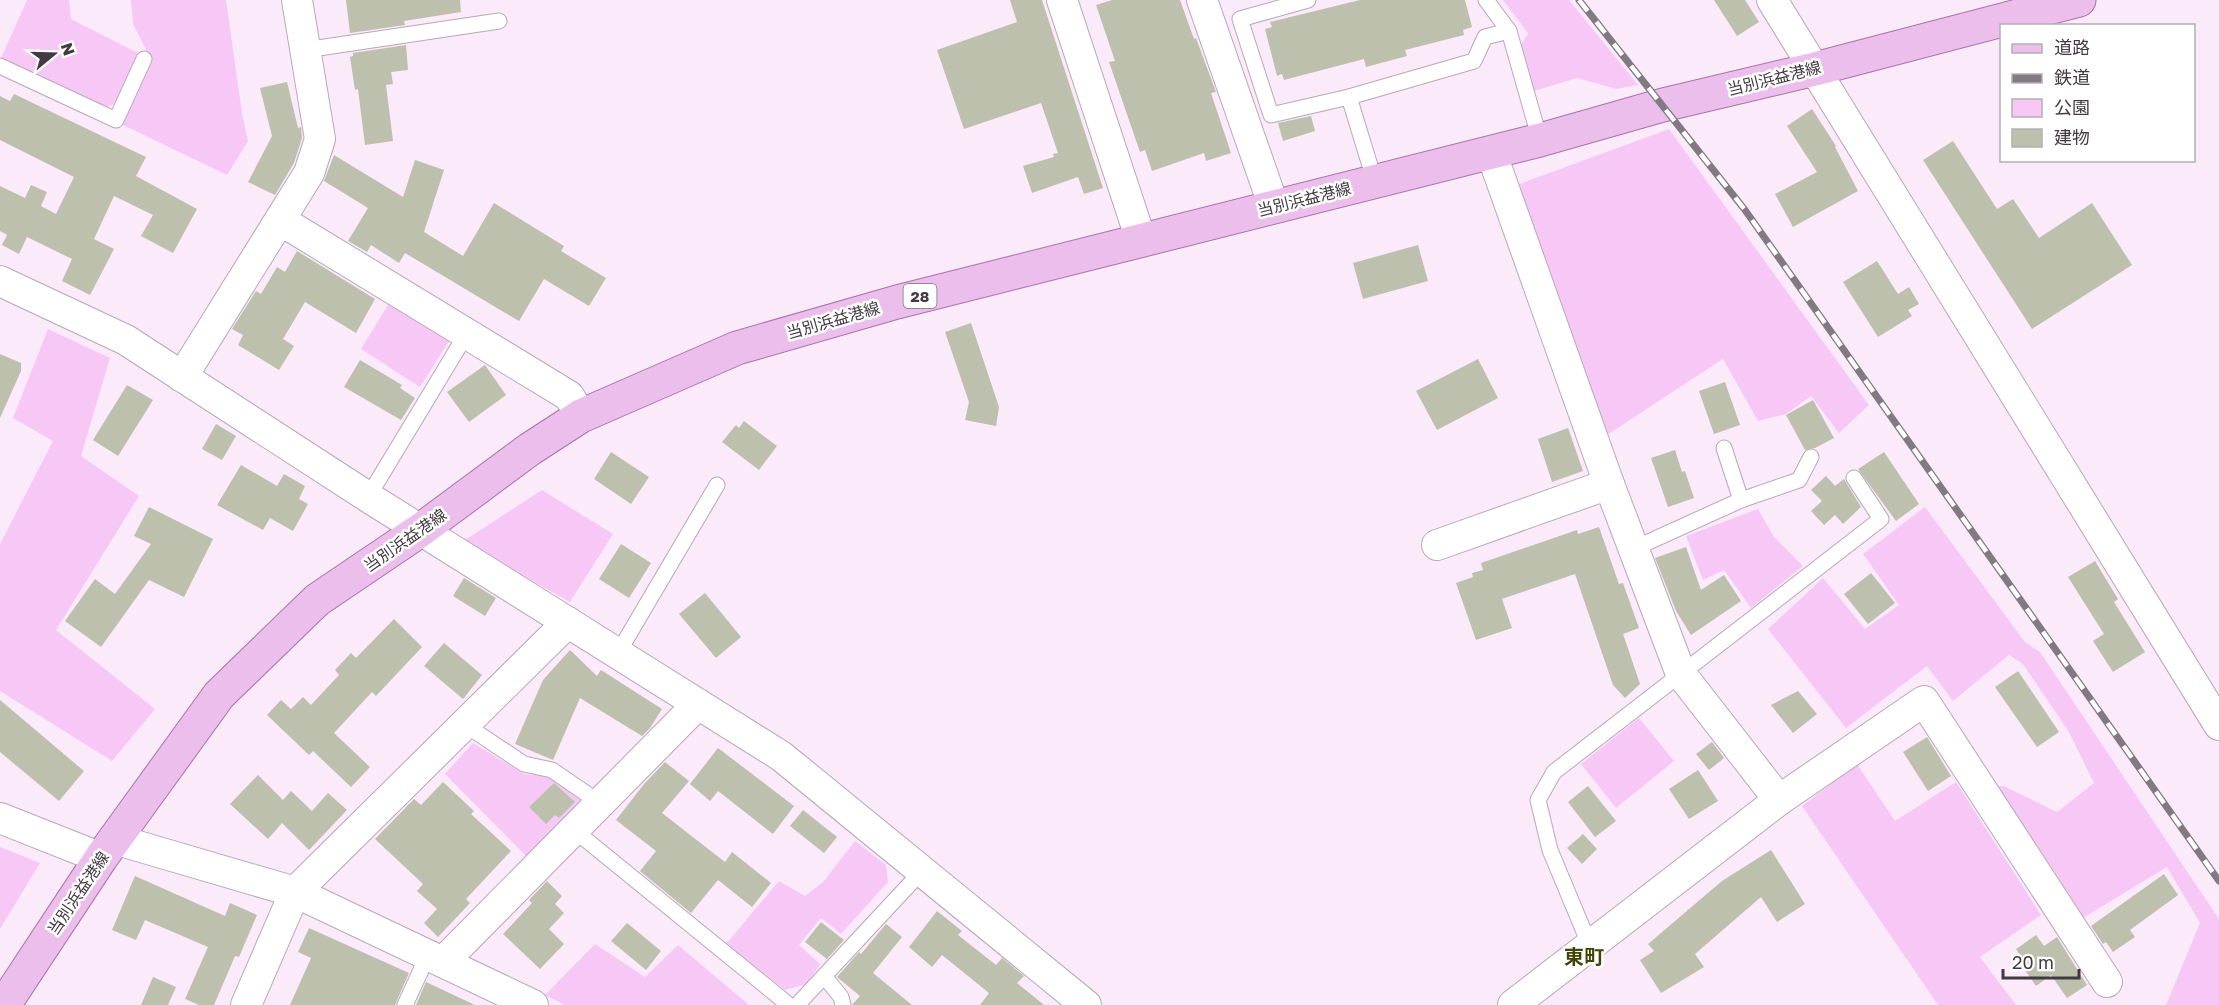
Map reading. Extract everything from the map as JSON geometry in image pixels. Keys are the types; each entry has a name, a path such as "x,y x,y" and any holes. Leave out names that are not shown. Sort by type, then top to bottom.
{"main road":[{"name":"当別浜益港線","path":"3,1005 108,849 219,695 317,600 422,529 530,449 580,417 737,348 897,302 1540,140 1663,105 1815,69 2079,0"}],"street":[{"path":"182,377 309,173 320,139 297,0"},
{"path":"1062,0 1141,240"},
{"path":"1202,0 1274,207"},
{"path":"1772,0 2219,725"},
{"path":"1491,152 1609,484 1681,674 1779,800"},
{"path":"280,220 569,396 580,417"},
{"path":"0,281 126,340 368,497 781,756 1086,1005"},
{"path":"1437,545 1609,484"},
{"path":"246,1005 295,892 568,622"},
{"path":"1513,1005 1779,800 1924,701 2107,982"},
{"path":"436,959 574,830 698,704"},
{"path":"0,818 108,849 295,892 533,1005"}],"lane":[{"path":"1308,0 1240,19 1271,115 1349,97 1474,61 1485,37 1509,31"},
{"path":"1486,0 1509,31 1540,140"},
{"path":"305,50 499,21"},
{"path":"0,66 116,120 144,59"},
{"path":"1349,97 1375,182"},
{"path":"368,497 466,333"},
{"path":"1724,448 1741,500"},
{"path":"1633,549 1741,500 1799,480 1810,458"},
{"path":"1590,945 1550,850 1538,800 1554,772 1881,519 1854,478"},
{"path":"618,653 717,485"},
{"path":"464,724 524,764 552,770 600,803"},
{"path":"574,830 789,1005"},
{"path":"797,1005 922,871"},
{"path":"405,1005 436,959"},
{"path":"824,976 841,997 843,1005"}],"green space":[{"path":"27,0 69,0 71,19 138,53 115,104 103,108 1,58"},
{"path":"131,0 226,0 248,141 227,175 121,124 152,61 133,24"},
{"path":"1503,0 1569,0 1638,85 1616,89 1577,78 1531,92 1519,48 1528,33"},
{"path":"1669,129 1869,405 1839,433 1811,396 1786,414 1758,421 1723,359 1604,437 1514,186"},
{"path":"391,300 451,338 420,387 361,349"},
{"path":"48,329 110,358 81,456 139,496 56,630 155,709 112,761 0,691 0,544 53,441 13,418"},
{"path":"542,490 613,534 570,602 462,542"},
{"path":"1925,507 2025,642 2040,652 2219,919 2219,1005 2166,1005 2200,923 2167,867 2078,921 1988,787 2004,786 2057,812 2094,783 2069,732 2023,664 2009,655 1953,701 1927,666 1846,728 1768,629 1823,578 1865,629 1899,605 1863,554"},
{"path":"1758,509 1774,537 1803,566 1751,608 1724,570 1703,580 1686,536"},
{"path":"1639,718 1674,761 1616,808 1581,764"},
{"path":"473,743 524,774 554,777 585,798 527,857 445,774"},
{"path":"1857,764 1895,821 1956,782 2041,915 1980,957 2016,1005 1938,1005 1802,806"},
{"path":"855,841 886,865 888,882 841,934 821,918 799,945 820,964 807,984 785,990 726,944 779,881 805,896 823,882"},
{"path":"0,847 40,863 0,929"},
{"path":"595,944 645,977 678,945 749,1005 565,1005 545,995"}],"building":[{"path":"346,0 460,0 461,12 404,21 405,25 350,33"},
{"path":"1010,0 1042,0 1103,188 1084,194 1078,177 1032,193 1023,166 1054,157 1053,154 1058,153 1041,103 964,129 937,50 1017,22"},
{"path":"1112,0 1180,0 1216,92 1211,93 1231,153 1206,161 1204,153 1152,171 1145,150 1140,152 1109,62 1115,61 1096,5"},
{"path":"1360,0 1465,0 1472,27 1463,30 1464,35 1405,50 1407,56 1366,67 1364,59 1284,80 1282,74 1277,76 1265,29 1272,27 1270,22"},
{"path":"1714,0 1745,0 1759,22 1737,36"},
{"path":"406,45 408,70 391,72 393,84 386,85 393,141 365,145 358,89 355,90 350,57 353,53"},
{"path":"287,82 298,128 301,127 302,138 294,163 275,195 248,182 272,136 260,88"},
{"path":"14,94 146,157 136,176 197,209 173,253 141,236 153,215 114,196 94,239 114,249 90,295 62,281 72,259 27,237 19,254 2,245 7,235 0,231 0,186 25,198 31,185 47,192 41,206 56,214 74,177 0,140 0,96 10,101"},
{"path":"1812,109 1836,146 1858,191 1793,227 1775,194 1817,172 1787,126"},
{"path":"1311,116 1315,131 1283,141 1278,123"},
{"path":"1953,141 1997,209 2013,199 2039,238 2092,203 2132,265 2032,329 1923,160"},
{"path":"334,155 403,197 415,160 444,170 424,232 463,256 494,203 564,246 561,251 606,278 589,306 544,279 519,321 405,253 399,263 371,245 367,252 348,241 368,208 324,181"},
{"path":"1418,245 1428,281 1363,299 1353,263"},
{"path":"297,251 375,299 356,333 305,302 283,339 294,346 279,370 238,345 243,335 232,329 256,291 261,294 277,267 285,272"},
{"path":"1877,261 1898,294 1909,287 1919,304 1908,310 1912,316 1878,337 1843,282"},
{"path":"971,323 999,407 996,426 965,420 969,402 945,332"},
{"path":"0,354 21,363 21,371 0,418"},
{"path":"1478,359 1498,398 1437,430 1416,391"},
{"path":"360,360 402,385 400,388 415,398 401,420 344,387"},
{"path":"485,365 506,395 469,422 447,392"},
{"path":"1725,382 1740,425 1714,434 1699,391"},
{"path":"127,385 153,400 118,456 93,440"},
{"path":"1813,400 1834,438 1815,448 1805,450 1786,415"},
{"path":"744,421 777,446 759,470 722,442 736,425 739,428"},
{"path":"216,424 236,436 222,460 202,449"},
{"path":"1568,428 1583,471 1552,482 1538,439"},
{"path":"1675,450 1694,498 1668,507 1651,458"},
{"path":"611,452 649,477 631,504 594,479"},
{"path":"1884,452 1919,504 1896,521 1858,469"},
{"path":"241,465 277,486 284,474 305,486 299,499 308,504 293,531 270,518 263,530 217,505"},
{"path":"1826,476 1835,486 1844,479 1861,507 1843,524 1835,515 1824,525 1811,511 1822,501 1811,490"},
{"path":"149,507 213,539 184,597 149,580 101,647 65,621 95,579 115,594 151,544 134,536"},
{"path":"1599,527 1619,584 1623,583 1639,628 1623,634 1640,684 1625,698 1613,685 1575,574 1502,599 1512,628 1476,640 1456,583 1473,577 1472,573 1483,570 1481,563 1577,530 1578,534"},
{"path":"621,544 651,563 629,598 599,579"},
{"path":"1686,547 1701,590 1724,575 1741,601 1691,635 1676,611 1655,558"},
{"path":"2095,561 2118,599 2114,602 2145,652 2113,672 2093,641 2104,634 2068,577"},
{"path":"1871,573 1895,603 1868,624 1844,594"},
{"path":"464,578 496,598 485,616 453,596"},
{"path":"705,593 741,637 716,658 679,614"},
{"path":"394,619 422,647 376,696 372,692 334,733 370,767 351,787 313,751 309,755 267,715 281,700 291,709 303,697 311,705 339,675 335,670 351,653 356,658"},
{"path":"444,643 482,675 463,699 424,666"},
{"path":"570,650 597,676 601,670 662,709 642,736 580,698 553,760 515,744 543,680"},
{"path":"2018,671 2059,732 2037,747 1995,687"},
{"path":"1798,691 1817,714 1793,733 1771,705"},
{"path":"0,700 84,771 59,801 0,752"},
{"path":"1927,737 1951,776 1928,791 1903,752"},
{"path":"1712,742 1724,758 1709,770 1696,754"},
{"path":"718,748 794,806 773,834 718,791 710,801 690,784"},
{"path":"665,762 689,781 662,813 725,862 732,852 771,883 752,907 718,880 691,913 640,871 656,851 616,820 644,784"},
{"path":"1698,770 1718,801 1689,819 1669,789"},
{"path":"258,775 283,800 291,791 312,811 328,793 347,810 309,850 282,823 268,839 230,804"},
{"path":"443,782 474,811 471,814 511,851 466,899 470,903 438,937 424,923 437,909 417,891 423,884 375,839 414,799 421,805"},
{"path":"554,783 575,802 559,818 555,815 546,824 529,807"},
{"path":"1588,786 1616,821 1595,837 1568,802"},
{"path":"803,810 837,837 824,853 790,826"},
{"path":"1583,834 1597,849 1582,864 1567,848"},
{"path":"1771,850 1805,904 1777,922 1761,897 1695,954 1704,967 1661,993 1640,960 1654,951 1648,944 1722,881"},
{"path":"2164,874 2178,895 2130,930 2135,937 2113,952 2106,942 2103,944 2091,926"},
{"path":"135,876 225,916 230,903 257,915 239,957 235,956 214,1005 199,1005 185,999 208,947 145,920 136,940 112,930"},
{"path":"547,881 562,896 555,904 564,913 549,929 564,944 540,969 503,934 532,903 529,900"},
{"path":"937,911 962,931 958,935 996,965 1002,958 1024,976 1017,983 1044,1005 980,1005 989,993 942,955 932,967 909,947"},
{"path":"821,922 844,940 827,959 805,942"},
{"path":"627,923 661,951 646,970 611,941"},
{"path":"886,924 902,937 873,973 912,1005 852,1005 860,996 837,977 859,952 861,954"},
{"path":"309,928 409,973 395,1005 290,1005 311,958 298,952"},
{"path":"2036,935 2044,946 2057,937 2087,985 2067,998 2051,975 2036,986 2025,970 2028,967 2016,949"},
{"path":"153,977 176,987 168,1005 141,1005"},
{"path":"426,982 475,1005 416,1005"}],"railway":[{"path":"1579,0 1745,210 2219,881"}],"district":[{"name":"東町","path":"1584,956"}]}
